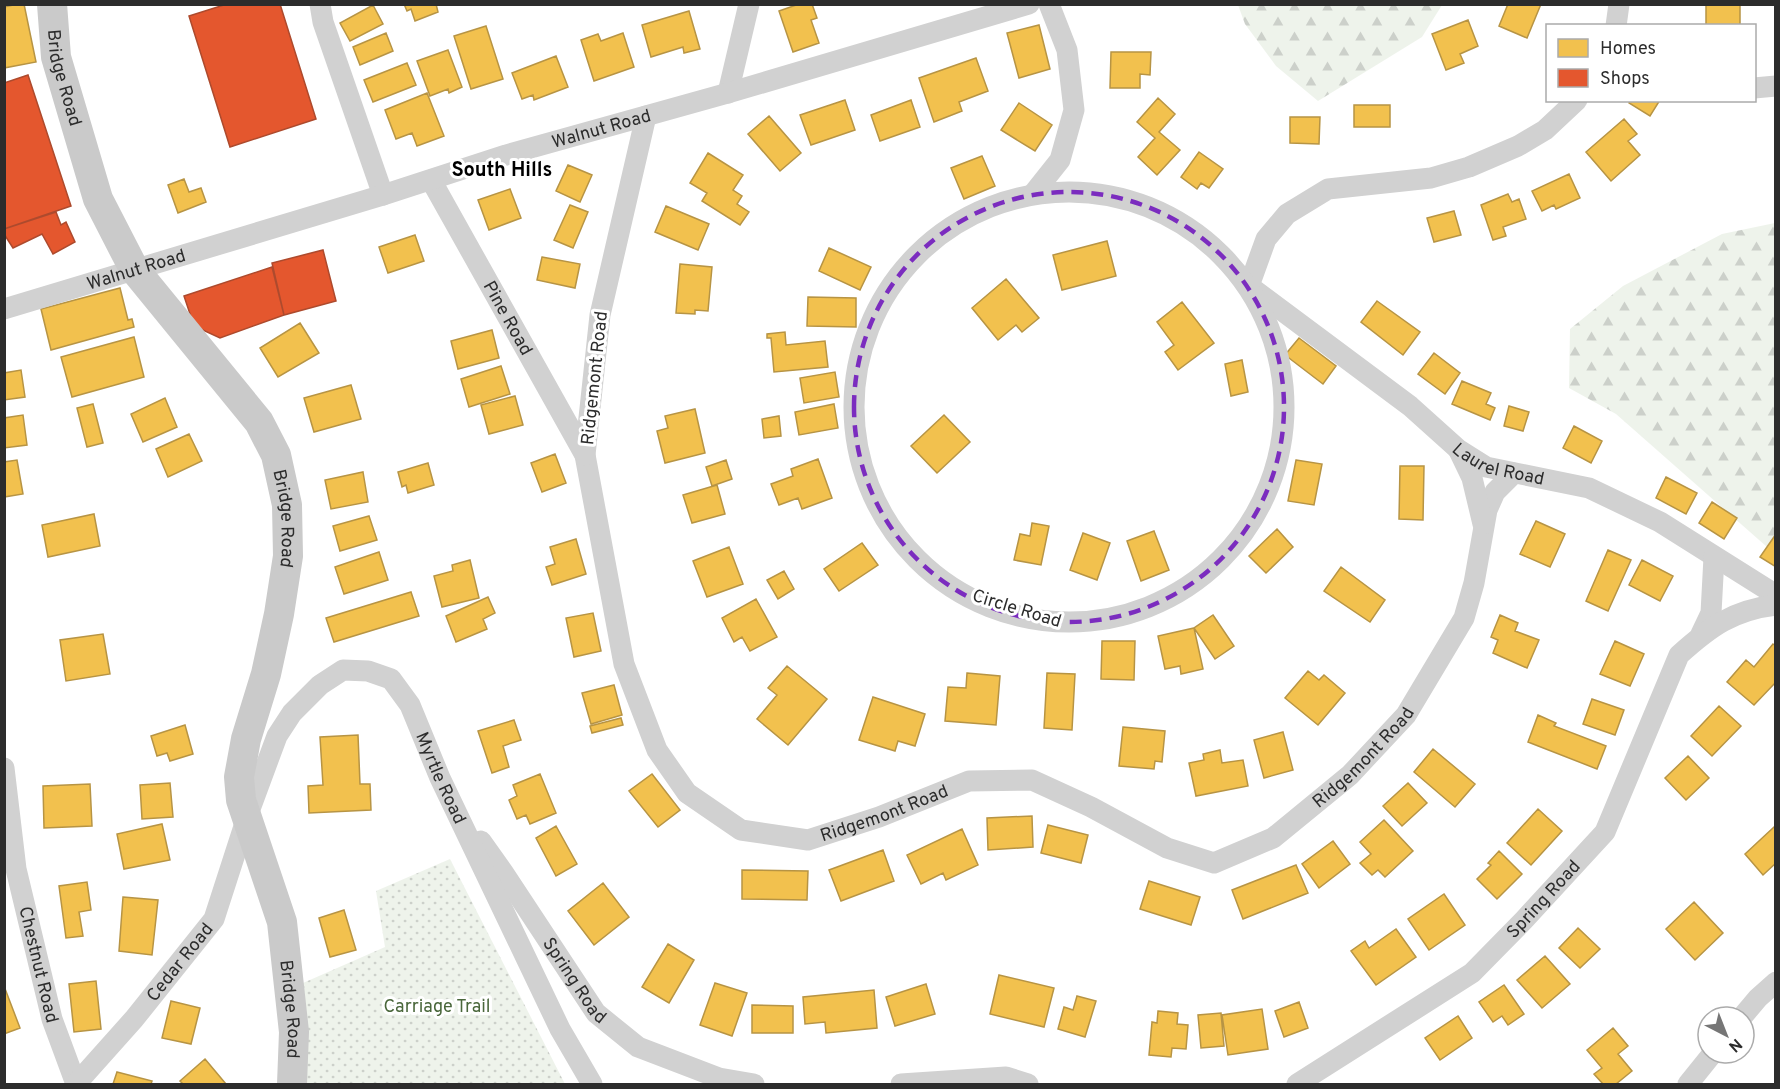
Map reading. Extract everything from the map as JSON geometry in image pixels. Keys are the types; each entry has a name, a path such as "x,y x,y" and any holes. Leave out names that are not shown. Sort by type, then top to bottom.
{"street":[{"name":"Bridge Road","path":"52,4 56,57 98,199 134,269 259,422 276,455 287,505 288,556 266,674 246,739 239,777 241,800 282,922 294,1032 291,1084"},
{"path":"321,4 323,22 383,195"},
{"path":"728,93 749,4"},
{"path":"1616,24 1619,4"},
{"name":"Walnut Road","path":"4,309 383,195 506,155 1041,5"},
{"path":"1033,194 1060,160 1074,110 1067,50 1041,5"},
{"path":"1756,88 1776,86"},
{"path":"1249,286 1266,239 1287,214 1328,189 1431,178 1469,167 1518,146 1545,130 1575,102"},
{"name":"Ridgemont Road","path":"646,116 600,315 585,455 624,664 657,750 687,793 741,830 808,840 879,817 969,781 1032,780 1091,807 1167,848 1214,863 1273,838 1350,775 1406,715 1464,618 1474,583 1483,526 1490,500 1514,473"},
{"name":"Pine Road","path":"431,180 585,455"},
{"name":"Circle Road","path":"1083,191 1124,198 1189,227 1233,266 1263,309 1286,403 1282,449 1262,506 1235,548 1214,569 1159,605 1066,625 944,586 908,555 879,515 855,447 852,398 865,335 875,311 905,266 944,231 991,206 1033,194 1083,191"},
{"name":"Laurel Road","path":"1249,286 1410,406 1459,450 1486,467 1589,488 1660,522 1776,595"},
{"name":"Ridgemont Road","path":"1459,450 1472,478 1483,526"},
{"name":"Spring Road","path":"1701,635 1711,613 1714,557"},
{"name":"Spring Road","path":"1297,1084 1472,973 1605,832 1679,655 1723,619 1755,607 1776,605"},
{"name":"Myrtle Road","path":"247,817 277,736 292,713 320,685 343,670 368,671 391,679 410,705 452,802 560,1029 592,1084"},
{"name":"Chestnut Road","path":"4,768 16,869 52,1019 76,1084"},
{"name":"Spring Road","path":"452,802 503,872 596,1013 638,1047 719,1078 754,1084"},
{"name":"Cedar Road","path":"76,1084 134,1019 214,919 247,817"},
{"path":"1752,1005 1776,982"},
{"path":"1688,1084 1703,1065"},
{"path":"901,1084 1006,1077 1028,1084"}],"highlighted area":[{"path":"1083,191 1124,198 1189,227 1233,266 1263,309 1286,403 1282,449 1262,506 1214,569 1159,605 1066,625 944,586 908,555 879,515 855,447 852,398 865,335 905,266 943,231 991,206 1033,194"}],"green space":[{"path":"1238,5 1442,5 1422,37 1318,101 1276,66 1245,24"},
{"path":"1775,223 1775,554 1616,414 1569,388 1570,329 1623,286 1722,234"},
{"name":"Carriage Trail","path":"450,859 565,1084 304,1084 303,983 385,947 376,891"}],"building: Homes":[{"path":"24,4 36,62 4,68 4,7"},
{"path":"404,4 436,4 438,12 415,21 411,9 407,11"},
{"path":"799,4 812,4 817,18 811,20 819,43 793,52 779,11"},
{"path":"1508,4 1541,4 1527,38 1499,26"},
{"path":"1706,4 1740,4 1740,24 1706,24"},
{"path":"373,5 383,24 350,41 340,23"},
{"path":"689,11 700,49 684,53 683,47 651,57 642,25"},
{"path":"1468,20 1478,46 1460,54 1464,63 1446,70 1432,34"},
{"path":"1039,25 1050,69 1019,78 1007,33"},
{"path":"486,26 503,79 471,89 454,36"},
{"path":"386,33 393,51 360,65 353,47"},
{"path":"623,33 634,67 594,81 581,40 598,34 601,41"},
{"path":"448,50 462,87 449,93 448,89 430,96 417,61"},
{"path":"1111,52 1151,52 1150,75 1140,74 1140,88 1110,88"},
{"path":"556,56 568,87 534,100 533,95 522,99 512,73"},
{"path":"976,58 988,91 959,102 962,111 934,122 919,78"},
{"path":"407,63 416,85 373,102 364,80"},
{"path":"427,93 444,136 417,146 412,133 396,139 385,110"},
{"path":"1158,98 1175,114 1159,132 1180,150 1157,175 1138,157 1155,138 1137,122"},
{"path":"845,100 855,130 811,145 800,115"},
{"path":"911,100 920,127 880,141 871,115"},
{"path":"1629,102 1659,102 1650,116"},
{"path":"1019,103 1052,125 1035,151 1001,130"},
{"path":"1354,105 1390,105 1390,127 1354,127"},
{"path":"769,116 801,153 780,171 748,134"},
{"path":"1290,117 1320,117 1319,144 1290,143"},
{"path":"1624,119 1637,134 1628,141 1640,155 1611,181 1586,152"},
{"path":"1199,152 1223,169 1209,188 1201,183 1197,189 1181,177"},
{"path":"708,153 743,175 733,190 742,196 737,204 749,212 740,225 702,201 707,193 690,183"},
{"path":"982,156 995,186 964,199 951,168"},
{"path":"568,165 592,175 580,202 556,191"},
{"path":"1569,174 1580,198 1556,209 1554,205 1542,211 1532,191"},
{"path":"184,179 189,192 201,188 206,202 178,213 168,185"},
{"path":"510,189 521,218 489,230 478,200"},
{"path":"1508,194 1512,202 1519,199 1526,219 1503,227 1506,236 1493,240 1481,205"},
{"path":"570,205 588,212 573,248 554,240"},
{"path":"666,206 709,224 698,250 655,232"},
{"path":"1454,211 1461,235 1434,242 1427,218"},
{"path":"415,235 424,261 388,273 379,247"},
{"path":"1107,241 1116,276 1062,290 1053,255"},
{"path":"829,248 871,267 860,290 819,271"},
{"path":"542,257 580,264 575,288 537,280"},
{"path":"680,264 712,267 708,311 695,310 695,314 676,313"},
{"path":"1006,279 1039,318 1022,332 1016,325 998,340 972,308"},
{"path":"120,288 128,320 132,319 134,327 51,350 41,309"},
{"path":"808,297 856,298 856,327 807,326"},
{"path":"1377,301 1420,332 1403,355 1361,322"},
{"path":"1182,302 1214,343 1178,370 1165,352 1174,345 1157,322"},
{"path":"300,323 319,353 278,377 260,348"},
{"path":"492,330 499,358 458,369 451,341"},
{"path":"785,332 786,345 825,341 828,367 774,372 771,338 767,338 767,334"},
{"path":"134,337 144,377 72,397 61,357"},
{"path":"1299,338 1336,366 1323,384 1285,355"},
{"path":"1434,353 1460,373 1445,394 1418,374"},
{"path":"1242,360 1248,392 1231,396 1225,364"},
{"path":"501,366 510,394 469,407 461,379"},
{"path":"21,370 25,397 4,400 4,373"},
{"path":"835,372 839,397 804,403 800,378"},
{"path":"1462,381 1491,393 1486,404 1495,408 1490,420 1452,404"},
{"path":"351,385 361,419 314,432 304,398"},
{"path":"515,396 523,425 489,434 481,405"},
{"path":"165,398 177,427 143,442 131,414"},
{"path":"93,404 103,443 87,447 77,408"},
{"path":"834,404 838,428 799,435 795,412"},
{"path":"1509,406 1529,412 1523,431 1504,426"},
{"path":"695,409 705,453 665,463 657,431 668,428 665,416"},
{"path":"23,415 27,445 4,448 4,418"},
{"path":"944,415 970,442 937,473 911,446"},
{"path":"779,416 781,436 764,438 762,419"},
{"path":"1574,426 1602,441 1591,463 1563,448"},
{"path":"189,434 202,461 168,477 156,449"},
{"path":"555,454 566,483 542,492 531,463"},
{"path":"818,459 832,498 802,509 798,498 779,505 771,484 793,476 791,469"},
{"path":"17,460 23,494 4,497 4,462"},
{"path":"726,460 732,479 712,486 706,467"},
{"path":"1296,460 1322,464 1314,505 1288,501"},
{"path":"428,463 434,485 408,493 406,485 402,487 398,472"},
{"path":"1400,466 1424,466 1423,520 1399,519"},
{"path":"363,472 368,502 331,509 325,480"},
{"path":"1666,477 1697,493 1686,514 1656,498"},
{"path":"717,485 725,514 692,523 683,495"},
{"path":"1712,502 1737,518 1724,539 1699,523"},
{"path":"94,514 100,546 48,557 42,525"},
{"path":"369,516 377,540 340,551 333,526"},
{"path":"1536,521 1565,534 1550,567 1520,554"},
{"path":"1032,523 1049,526 1041,565 1014,560 1020,534 1030,536"},
{"path":"1277,529 1293,547 1266,573 1249,556"},
{"path":"1154,531 1169,570 1141,581 1127,541"},
{"path":"1083,533 1110,543 1097,580 1070,570"},
{"path":"1776,534 1776,567 1760,557"},
{"path":"576,539 586,574 552,585 546,567 555,564 550,547"},
{"path":"862,543 878,565 839,591 824,569"},
{"path":"729,547 743,584 707,597 693,561"},
{"path":"1608,550 1631,560 1608,611 1586,601"},
{"path":"379,552 388,580 344,594 335,567"},
{"path":"470,560 479,598 442,607 434,576 453,571 452,565"},
{"path":"1642,560 1673,576 1660,601 1629,585"},
{"path":"1341,567 1385,600 1370,622 1324,591"},
{"path":"784,571 794,589 778,599 767,580"},
{"path":"411,592 419,616 334,642 326,618"},
{"path":"488,597 495,613 483,619 487,629 456,642 446,616"},
{"path":"756,599 777,637 750,651 742,637 734,642 722,618"},
{"path":"593,613 601,651 574,657 566,618"},
{"path":"1213,615 1234,646 1215,659 1194,628"},
{"path":"1500,615 1518,623 1515,631 1539,640 1527,668 1493,653 1498,640 1491,637"},
{"path":"1194,628 1203,669 1181,674 1180,666 1165,669 1158,636"},
{"path":"103,634 110,674 66,681 60,640"},
{"path":"1102,641 1135,641 1134,680 1101,679"},
{"path":"1615,641 1644,654 1630,686 1600,674"},
{"path":"1773,644 1776,646 1776,682 1754,705 1727,682 1746,660 1754,667"},
{"path":"787,666 827,699 788,745 757,719 777,695 768,688"},
{"path":"1308,671 1319,680 1324,675 1345,693 1318,725 1285,698"},
{"path":"967,673 1000,676 996,725 945,721 948,687 966,688"},
{"path":"1047,673 1075,674 1072,730 1044,728"},
{"path":"614,685 622,715 591,724 582,693"},
{"path":"873,697 925,714 915,746 898,741 895,751 859,740"},
{"path":"1592,699 1624,710 1615,735 1583,724"},
{"path":"1719,706 1741,726 1712,756 1691,736"},
{"path":"1538,715 1556,723 1554,726 1606,746 1597,769 1528,742"},
{"path":"621,718 623,725 592,733 590,726"},
{"path":"514,720 521,740 503,746 509,767 492,773 478,731"},
{"path":"185,725 193,754 170,761 167,753 157,756 151,736"},
{"path":"1123,727 1165,731 1162,762 1155,761 1154,769 1119,766"},
{"path":"1283,732 1293,770 1264,778 1254,740"},
{"path":"358,735 360,784 370,784 371,810 309,813 308,786 323,785 320,737"},
{"path":"1433,749 1475,784 1455,807 1414,772"},
{"path":"1220,750 1222,763 1243,760 1248,786 1196,796 1189,763 1204,760 1203,754"},
{"path":"1688,756 1709,778 1686,800 1665,778"},
{"path":"540,774 556,813 530,824 526,815 517,819 509,800 517,796 513,785"},
{"path":"652,774 680,810 658,827 629,791"},
{"path":"170,783 173,817 142,819 140,785"},
{"path":"1408,783 1427,803 1402,826 1383,806"},
{"path":"90,784 92,826 44,828 43,786"},
{"path":"1538,809 1562,831 1531,865 1507,843"},
{"path":"1032,816 1033,847 988,850 987,818"},
{"path":"1384,820 1413,851 1385,877 1378,870 1372,875 1360,863 1371,854 1360,842"},
{"path":"162,824 170,860 124,869 117,834"},
{"path":"1048,825 1088,835 1081,863 1041,853"},
{"path":"556,826 577,864 556,876 536,838"},
{"path":"1774,827 1776,829 1776,863 1763,875 1745,854"},
{"path":"962,829 978,865 946,880 943,873 921,884 907,855"},
{"path":"1333,841 1350,864 1319,888 1302,864"},
{"path":"883,850 894,881 841,901 829,870"},
{"path":"1499,851 1522,874 1497,899 1477,879 1491,865 1488,863"},
{"path":"1296,865 1308,893 1243,919 1232,890"},
{"path":"742,870 808,871 807,900 742,899"},
{"path":"1149,881 1200,897 1191,925 1140,909"},
{"path":"87,882 91,910 79,912 83,936 66,938 59,886"},
{"path":"603,883 629,917 594,945 568,911"},
{"path":"1444,894 1465,925 1429,950 1408,919"},
{"path":"123,897 158,900 152,955 119,951"},
{"path":"1694,902 1723,933 1695,960 1666,929"},
{"path":"344,910 356,950 330,957 319,918"},
{"path":"1578,928 1600,949 1580,968 1559,948"},
{"path":"1396,929 1416,957 1376,985 1351,951 1365,941 1369,948"},
{"path":"668,944 694,960 669,1003 642,987"},
{"path":"1545,956 1570,984 1542,1008 1517,980"},
{"path":"999,975 1054,988 1044,1027 990,1014"},
{"path":"96,981 101,1029 74,1032 69,984"},
{"path":"715,983 747,993 732,1036 700,1025"},
{"path":"926,984 935,1014 895,1026 886,997"},
{"path":"1504,985 1524,1014 1508,1025 1502,1016 1493,1022 1479,1002"},
{"path":"4,986 20,1028 4,1034"},
{"path":"874,990 877,1028 826,1033 825,1022 805,1024 803,997"},
{"path":"1077,996 1096,1001 1085,1037 1058,1029 1064,1007 1073,1010"},
{"path":"171,1001 200,1008 191,1044 162,1038"},
{"path":"1299,1002 1308,1028 1284,1037 1275,1011"},
{"path":"752,1005 793,1006 793,1033 752,1033"},
{"path":"1262,1009 1268,1049 1228,1055 1222,1015"},
{"path":"1158,1011 1178,1013 1177,1024 1188,1025 1186,1049 1172,1048 1171,1057 1149,1055 1152,1022 1157,1023"},
{"path":"1221,1013 1224,1046 1201,1048 1198,1015"},
{"path":"1458,1016 1472,1038 1440,1060 1425,1038"},
{"path":"1613,1028 1628,1046 1618,1054 1632,1071 1616,1084 1603,1084 1594,1074 1602,1068 1587,1050"},
{"path":"205,1059 226,1084 183,1084 180,1081"},
{"path":"117,1072 152,1081 151,1084 113,1084"}],"building: Shops":[{"path":"227,4 280,4 316,119 230,147 189,16"},
{"path":"28,75 71,206 4,229 4,83"},
{"path":"56,212 61,225 66,222 75,242 53,254 42,234 13,248 4,234 4,229"},
{"path":"323,250 336,301 284,315 272,263"},
{"path":"272,267 284,315 220,338 194,326 184,296"}],"district":[{"name":"South Hills","path":"502,169"}]}
